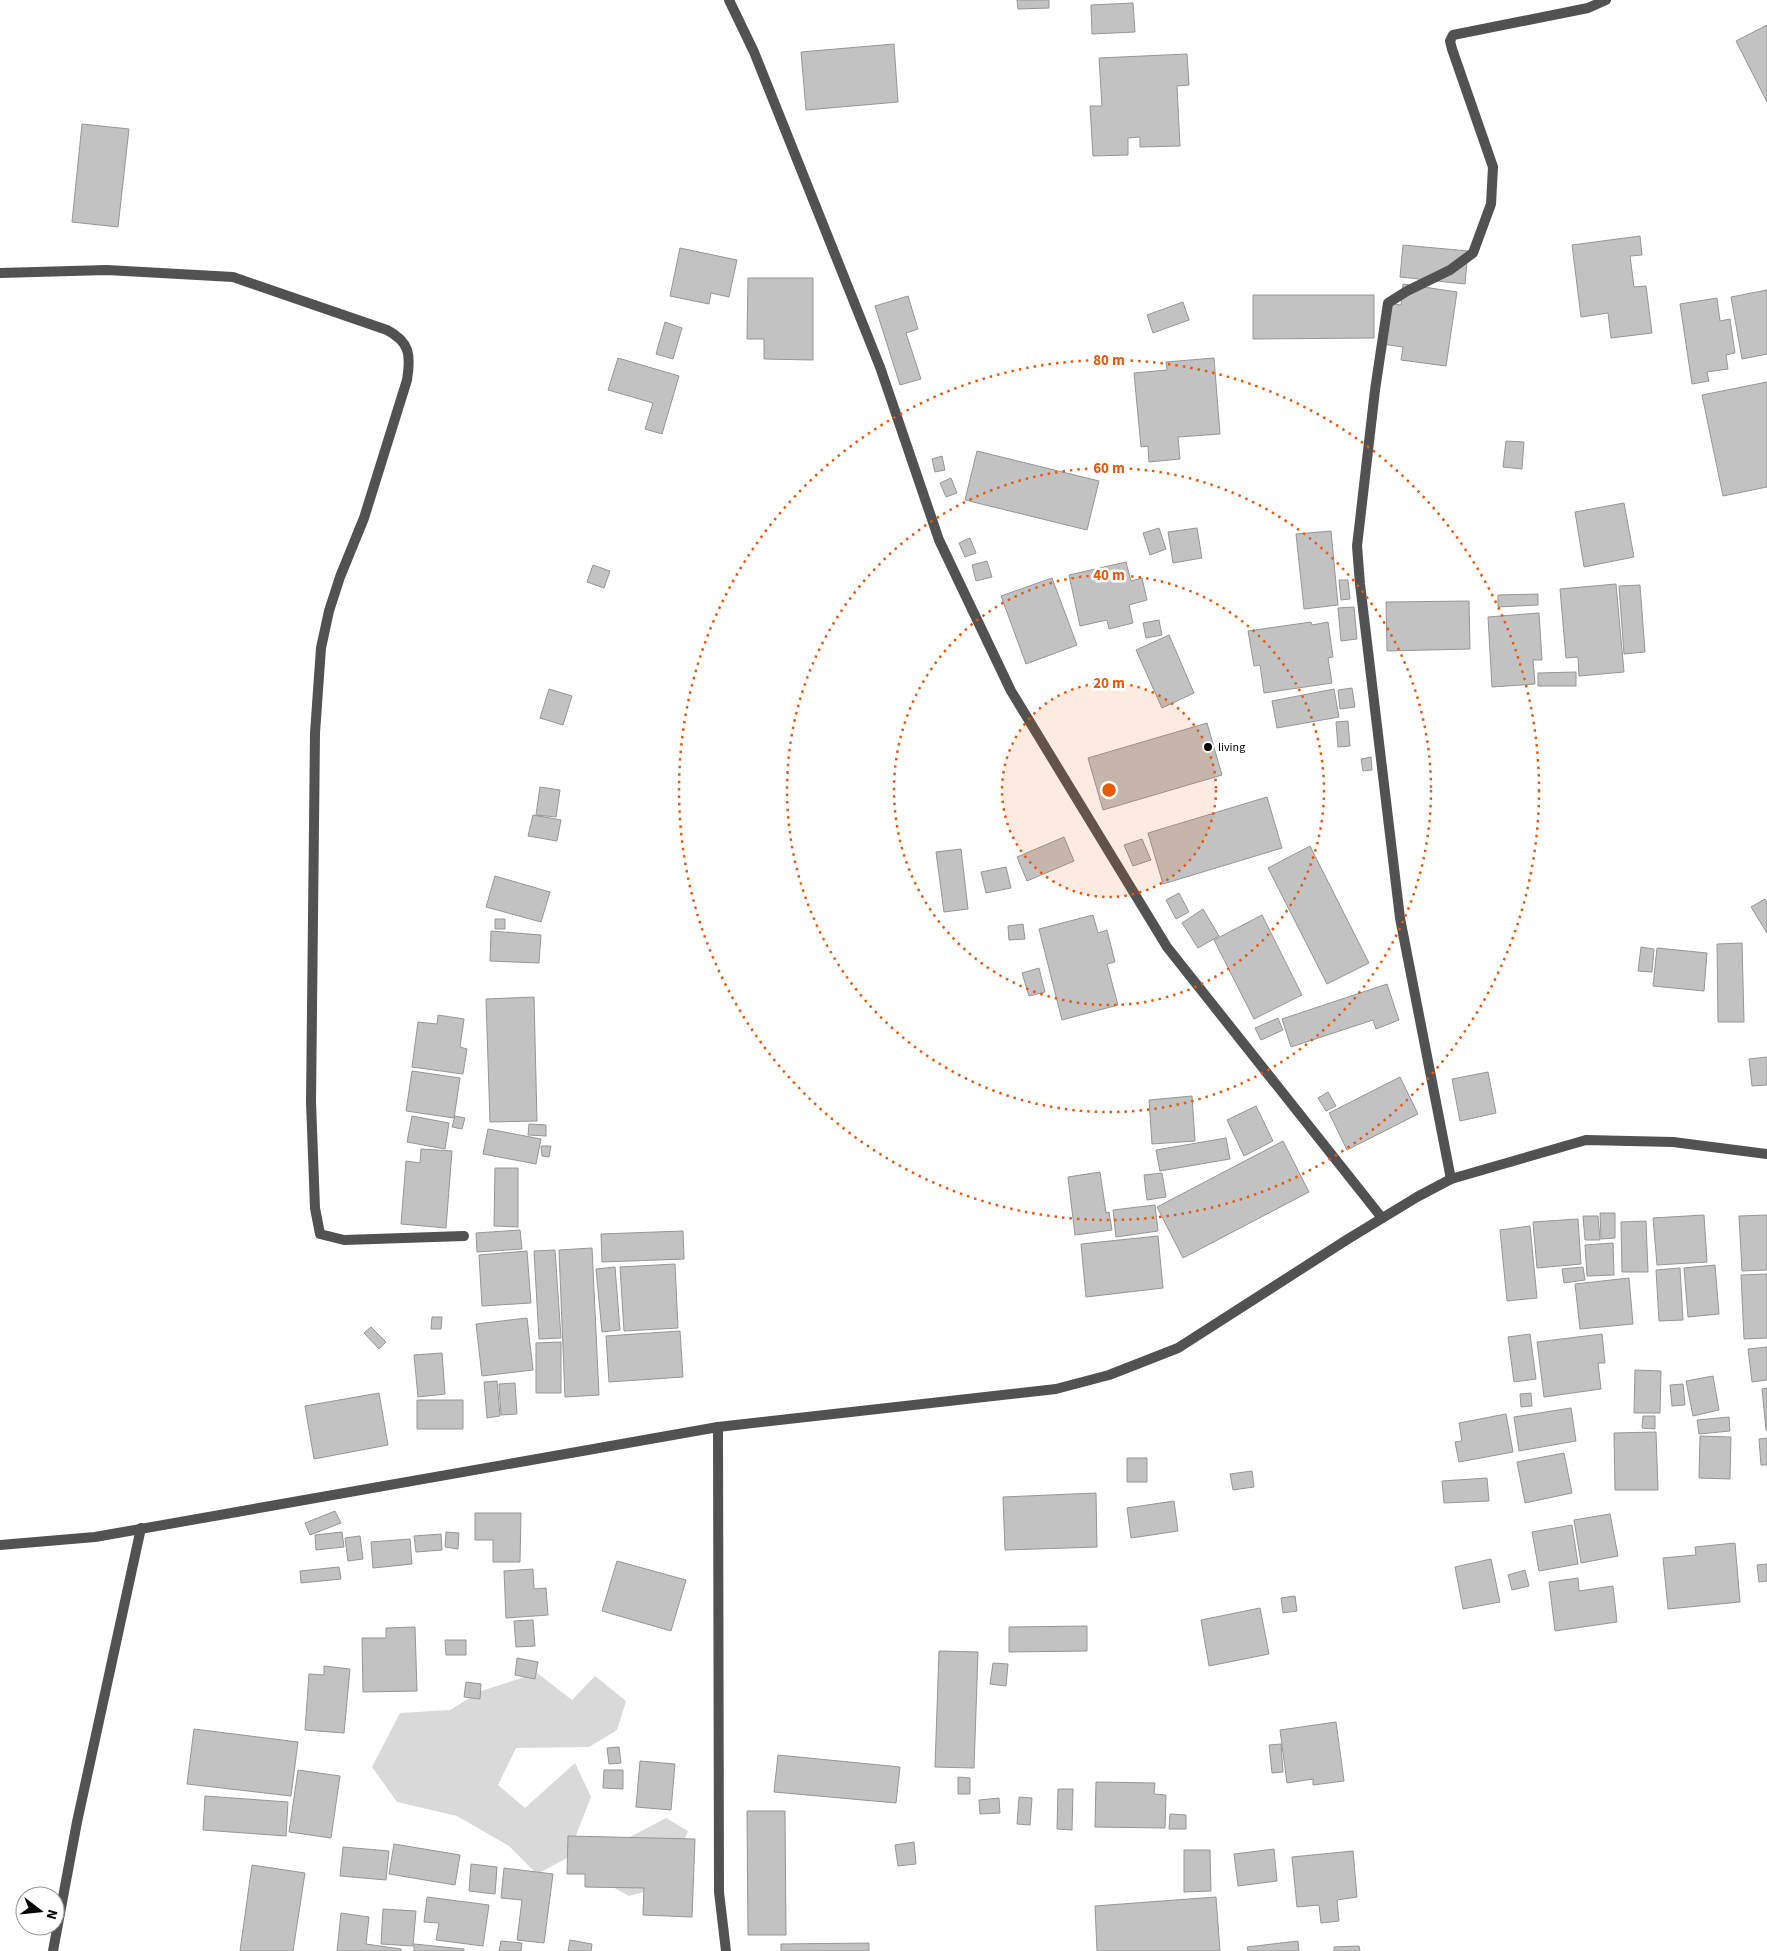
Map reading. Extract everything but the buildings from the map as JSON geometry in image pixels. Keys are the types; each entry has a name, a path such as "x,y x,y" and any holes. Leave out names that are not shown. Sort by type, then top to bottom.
{"street":[{"path":"729,0 754,52 880,366 940,540 1011,691 1167,947 1382,1218"},
{"path":"1451,1179 1400,918 1360,584 1358,546 1375,390 1388,303 1407,290 1450,270 1473,253 1491,204 1493,167 1452,49 1450,41 1453,35 1588,8 1606,0"},
{"path":"0,273 107,270 233,277 387,330 401,337 405,344 410,364 407,380 364,518 340,577 329,611 321,648 315,733 312,949 311,1102 315,1208 320,1234 344,1240 464,1236"},
{"path":"0,1545 94,1536 718,1427 1056,1388 1108,1375 1178,1348 1417,1196 1451,1179 1586,1140 1673,1142 1767,1154"},
{"path":"718,1427 719,1892 726,1951"},
{"path":"54,1951 77,1822 141,1528"}],"shaded area":[{"path":"537,1673 572,1700 595,1676 626,1701 617,1730 589,1747 516,1748 498,1785 525,1808 575,1763 591,1797 567,1858 537,1874 509,1846 457,1816 397,1802 372,1767 400,1713 450,1710 481,1691"},
{"path":"666,1818 688,1831 671,1873 652,1890 629,1896 609,1885 630,1837"}],"place":[{"name":"living","path":"1208,747"}]}
